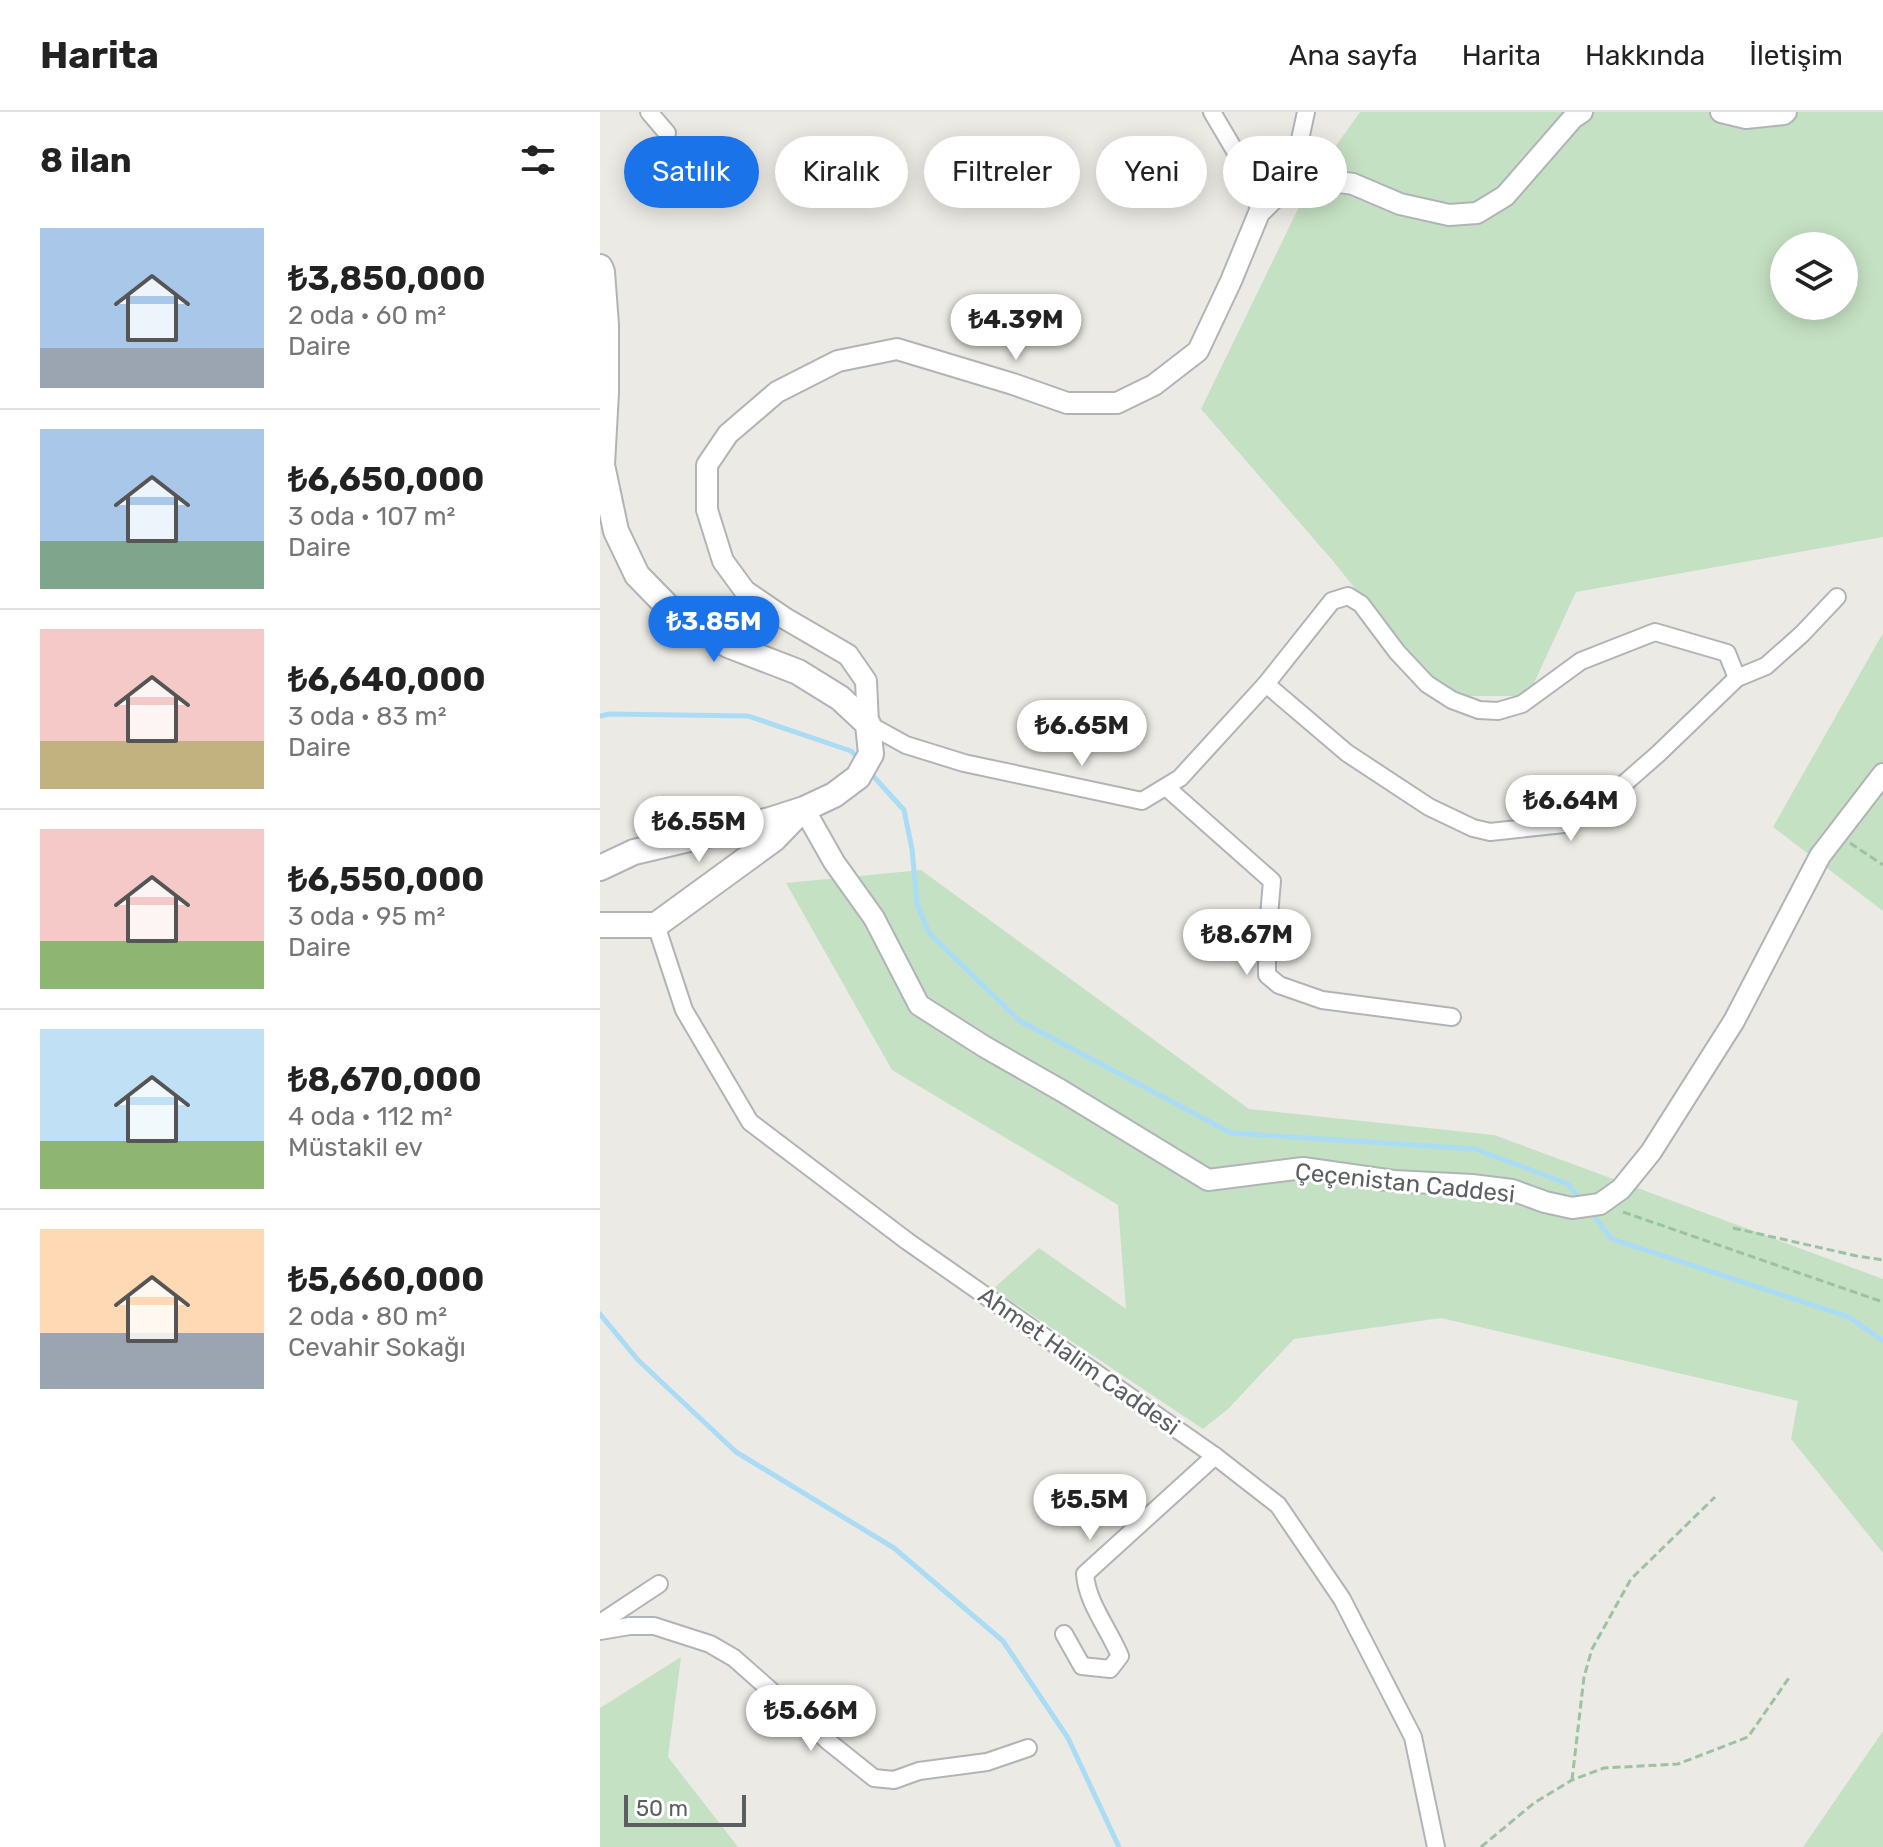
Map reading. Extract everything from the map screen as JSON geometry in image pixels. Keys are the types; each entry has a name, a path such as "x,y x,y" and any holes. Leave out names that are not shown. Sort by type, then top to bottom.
{"main road":[{"path":"600,267 606,325 602,465 616,531 637,575 674,613 728,645 798,672 840,698 868,724 871,754 858,777 834,795 804,809 634,852 600,868"},
{"path":"600,925 656,925 774,839 804,809"}],"street":[{"path":"649,112 667,133"},
{"path":"1212,112 1255,185 1259,213"},
{"path":"1301,136 1306,112"},
{"path":"1347,183 1400,204 1449,215 1477,213 1505,196 1573,118 1582,112"},
{"path":"1721,112 1746,118 1786,112"},
{"path":"1264,208 1259,213 1198,351 1154,385 1117,403 1067,403 897,349 838,361 777,392 728,434 707,465 707,510 723,561 745,591 848,655 866,681 868,724 906,745 964,763 1142,801 1180,778 1266,684 1332,601 1348,596 1361,604 1397,652 1427,684 1452,700 1479,710 1498,711 1522,704 1581,661 1655,632 1727,653 1737,678"},
{"path":"1266,684 1347,753 1429,807 1473,828 1490,832 1564,824 1594,810 1737,678 1766,666 1837,597"},
{"path":"1600,1204 1621,1189 1651,1152 1734,1021 1820,856 1883,774"},
{"path":"1166,787 1272,881 1267,975 1279,985 1322,1000 1452,1017"},
{"name":"Çeçenistan Caddesi","path":"804,809 834,862 874,918 919,1005 1208,1180 1303,1168 1394,1181 1512,1190 1572,1208 1600,1204"},
{"name":"Ahmet Halim Caddesi","path":"656,925 684,1010 750,1122 907,1241 1215,1456 1278,1505 1342,1599 1413,1737 1436,1847"},
{"path":"1064,1634 1082,1666 1110,1669 1120,1656 1086,1591 1085,1574 1215,1456"},
{"path":"600,1623 659,1584"},
{"path":"600,1631 654,1626 710,1644 734,1658 874,1778 894,1780 919,1771 987,1762 1028,1748"}],"path":[{"path":"1837,834 1883,865"},
{"path":"1600,1204 1883,1302"},
{"path":"1733,1228 1883,1260"},
{"path":"1572,1780 1584,1677 1592,1649 1631,1579 1715,1497"},
{"path":"1481,1847 1534,1803 1572,1780 1604,1768 1678,1764 1748,1737 1791,1675"}],"green space":[{"path":"1360,112 1883,112 1883,537 1576,592 1528,696 1441,696 1333,561 1201,409 1298,208 1347,208 1347,136 1343,136"},
{"path":"1883,633 1883,911 1773,827"},
{"path":"921,870 1249,1109 1494,1135 1883,1279 1883,1553 1791,1439 1798,1401 1441,1318 1294,1339 1228,1409 1203,1429 993,1289 1039,1248 1126,1309 1118,1205 892,1070 786,883"},
{"path":"681,1657 668,1757 738,1847 600,1847 600,1708"},
{"path":"1883,1731 1883,1847 1803,1847"}],"waterway":[{"path":"600,716 748,716 854,754"},
{"path":"874,777 904,810 912,849 917,904 929,933 1020,1021 1231,1133 1475,1149 1568,1184 1576,1194"},
{"path":"1596,1219 1612,1239 1849,1317 1883,1341"},
{"path":"600,1314 638,1360 736,1452 894,1548 1003,1641 1068,1738 1119,1847"}]}
